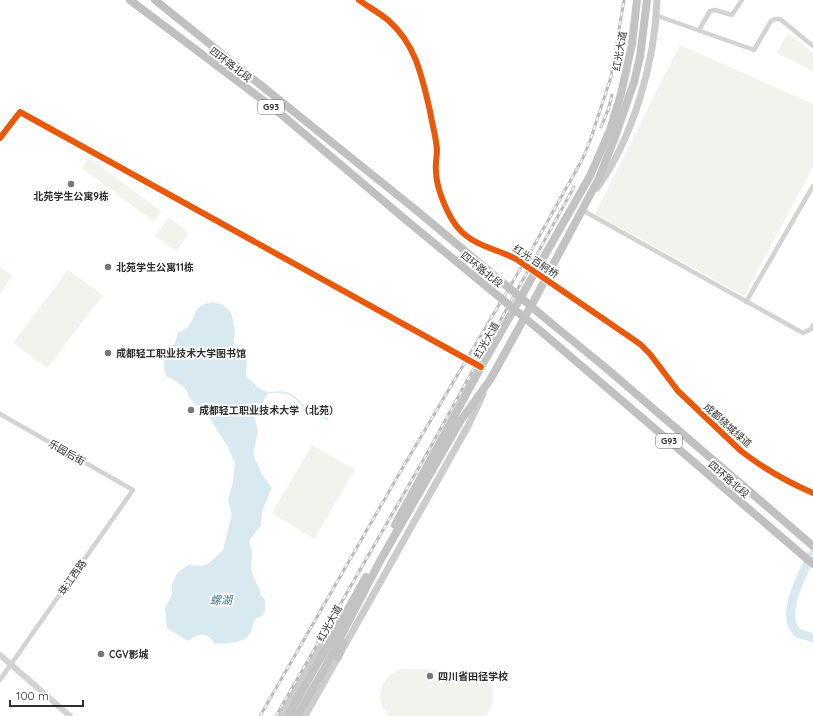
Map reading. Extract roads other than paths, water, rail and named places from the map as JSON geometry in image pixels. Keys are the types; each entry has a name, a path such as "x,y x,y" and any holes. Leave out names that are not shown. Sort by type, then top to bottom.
{"highway":[{"name":"四环路北段","path":"130,0 276,110 543,333 813,564"},
{"name":"四环路北段","path":"155,0 416,210 550,324 606,368 813,546"},
{"name":"红光大道","path":"288,716 481,367 590,176 610,130 621,94 632,44 637,0"},
{"name":"红光大道","path":"297,716 323,671 380,561 461,420 490,380 599,178 628,101 640,57 647,0"},
{"path":"338,657 360,601"}],"main road":[{"path":"584,207 606,175 626,137 645,75 657,0"},
{"path":"305,716 468,426 490,380"},
{"path":"280,716 317,653 349,608"}],"street":[{"path":"699,30 710,11 716,10 732,15 742,0"},
{"path":"655,15 754,50 771,22 775,19 780,19 813,46"},
{"path":"0,138 20,112 481,367"},
{"path":"746,302 813,186"},
{"path":"584,207 746,302 803,333 811,329 813,325"},
{"name":"乐园后街","path":"0,414 133,490"},
{"name":"珠江西路","path":"0,680 133,490"},
{"path":"0,655 70,716"}],"water":[{"name":"螺湖","path":"213,302 223,305 231,312 235,331 235,347 238,353 247,361 246,377 257,387 269,393 254,416 258,431 253,454 262,475 272,488 262,511 261,525 249,541 252,552 251,570 261,596 265,599 265,611 262,616 255,619 251,632 245,639 230,643 215,644 206,635 196,636 188,641 167,628 165,608 172,594 172,585 177,573 188,565 200,566 208,564 223,550 232,514 228,500 233,482 235,464 228,447 210,419 190,398 185,388 173,379 167,377 164,369 167,349 175,343 178,332 187,328 198,308 206,303"}],"waterway":[{"path":"269,393 284,392 289,394 297,399 312,413 328,419"},
{"path":"813,553 804,570 795,593 791,616 793,626 798,633 813,638"}],"railway":[{"path":"260,716 406,462 532,249 582,160 590,141 611,77 624,0"},
{"path":"601,127 612,95"},
{"path":"276,716 425,457 574,187"}],"place":[{"name":"北苑学生公寓9栋","path":"71,184"},
{"name":"北苑学生公寓11栋","path":"108,267"},
{"name":"成都轻工职业技术大学图书馆","path":"108,353"},
{"name":"成都轻工职业技术大学（北苑）","path":"191,410"},
{"name":"CGV影城","path":"101,654"},
{"name":"四川省田径学校","path":"430,676"}]}
